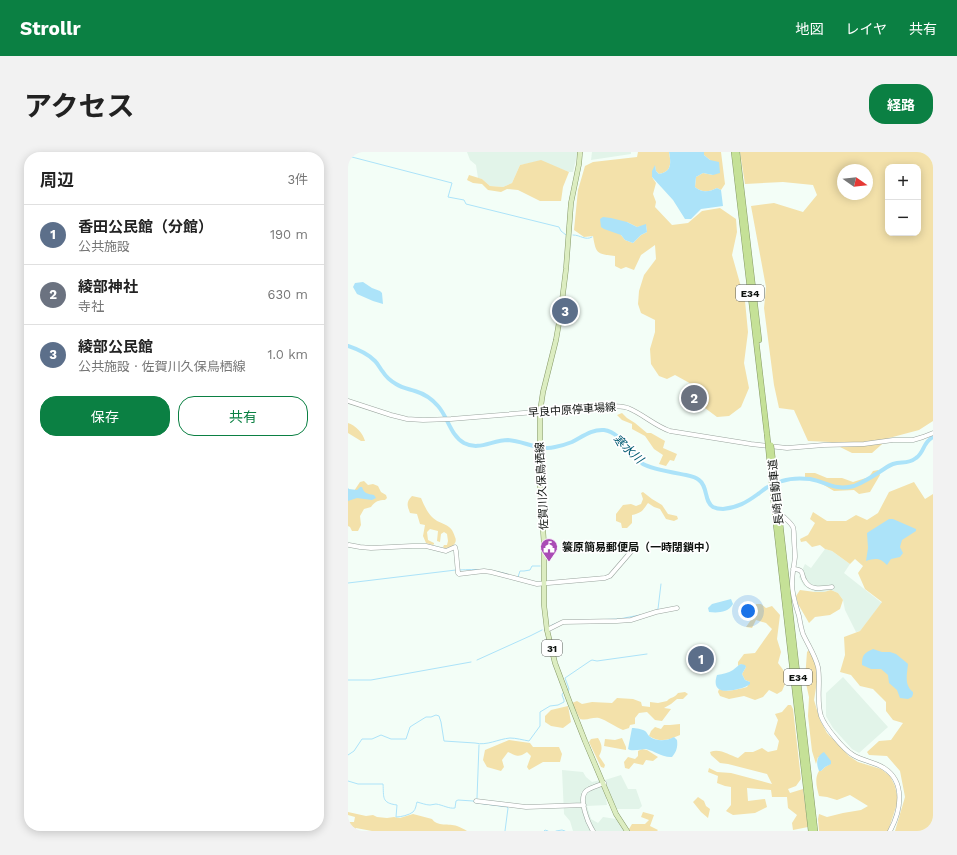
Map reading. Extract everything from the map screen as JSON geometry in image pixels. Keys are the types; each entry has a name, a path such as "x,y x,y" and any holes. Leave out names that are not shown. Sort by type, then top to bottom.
{"highway":[{"name":"長崎自動車道","path":"734,152 768,434"},
{"name":"長崎自動車道","path":"738,152 811,831"},
{"name":"長崎自動車道","path":"778,524 815,831"}],"main road":[{"name":"佐賀川久保鳥栖線","path":"580,152 571,203 566,269 560,317 540,412 539,451 544,544 544,605 547,630 555,663 616,814 626,831"}],"street":[{"name":"早良中原停車場線","path":"348,401 391,415 407,419 422,420 442,420 620,406 634,411 670,431 786,448 913,440 923,438 933,432"},
{"path":"784,518 793,527 794,531 795,554 792,590 803,634 815,657 818,671 819,705 822,718 829,730 847,750 858,757 879,765 891,773 900,795 900,802 898,812 890,831"},
{"path":"349,545 371,548 426,546 446,551 455,547 459,574 491,572 531,583 605,578 610,576 635,547"},
{"path":"793,569 802,571 804,581 811,587 820,589 832,587"},
{"path":"547,630 563,622 631,620 656,612 678,608"},
{"path":"592,831 585,813 583,798 586,791 604,783"},
{"path":"476,801 526,807 584,805"}],"shaded area":[{"path":"467,152 577,152 577,155 573,172 569,172 541,161 520,165 512,183 503,187 490,186 482,179 478,178 476,165 470,160"},
{"path":"592,152 631,152 631,154 591,160"},
{"path":"638,152 669,152 670,166 668,169 659,174 656,171 655,166 652,177 656,183 653,194 656,202 655,207 672,225 688,223 702,211 720,208 736,219 737,232 732,255 745,301 748,332 744,363 749,388 741,407 729,416 717,417 705,408 704,391 675,375 667,379 659,376 651,364 650,349 655,332 655,320 641,313 638,304 639,291 644,275 656,259 655,245 641,255 634,270 626,267 621,269 615,266 615,256 604,255 598,252 593,236 584,237 574,230 578,190 585,166 593,162 637,157","holes":["627,222 637,227 646,225 647,232 641,235 633,243 625,240 621,235"]},
{"path":"704,152 721,152 725,184 721,190 717,188 703,191 695,187 696,177 703,173 713,175 710,160 704,155"},
{"path":"740,152 933,152 933,421 919,430 889,438 872,453 852,453 830,442 808,441 794,410 779,408 774,385 764,308 766,287 751,206 774,203 803,212 817,195 813,185 783,182 745,184"},
{"path":"541,160 569,172 563,187 561,201 540,201 518,190 507,189 501,192 488,190 482,184 473,183 467,180 469,175 482,179 490,186 503,187 512,183 520,165"},
{"path":"622,413 647,433 651,433 665,441 663,448 677,454 674,461 670,460 666,466 659,464 663,455 654,449 645,436 632,429 632,424 622,420 617,415"},
{"path":"348,423 358,430 365,441 361,441 348,433"},
{"path":"878,470 880,475 870,492 859,494 854,490 834,491 812,478 805,477 805,473 815,473 827,478 842,478 853,482 869,477 873,471"},
{"path":"364,481 368,485 373,484 378,486 387,498 385,500 377,501 371,507 364,509 360,516 361,525 358,531 352,531 348,526 348,500 360,482"},
{"path":"914,482 925,499 933,494 933,831 895,831 905,797 900,771 887,756 869,755 867,752 879,741 891,740 903,723 893,720 886,711 886,702 873,689 860,686 851,675 840,672 845,655 844,637 860,631 882,602 865,589 858,573 863,566 855,559 850,564 832,551 825,549 820,545 812,547 806,541 801,542 800,539 808,535 815,523 810,519 813,512 827,521 846,521 856,515 867,520 878,513 889,492"},
{"path":"643,492 662,505 668,514 677,516 678,519 674,521 666,519 660,509 648,503 642,511 632,515 632,523 627,528 622,528 621,523 616,521 616,514 623,505 631,504 636,506 641,504 643,499 641,493"},
{"path":"412,496 421,498 427,511 432,517 451,529 456,539 453,545 444,548 444,545 447,545 448,541 447,534 444,532 441,534 440,542 437,541 438,531 430,529 427,532 428,540 434,544 426,543 423,536 425,525 420,524 417,514 410,513 408,508 408,502"},
{"path":"825,549 832,551 850,564 844,573 882,603 860,631 856,632 845,610 843,600 838,593 831,590 815,592 804,586 799,577 805,564 811,568"},
{"path":"800,590 824,592 831,590 838,593 843,600 840,609 830,615 815,617 809,623 798,604 796,596"},
{"path":"756,604 761,604 766,608 772,606 780,615 777,639 781,652 778,663 784,671 785,684 782,691 777,694 769,690 763,697 755,700 744,696 729,699 720,696 718,692 719,689 729,691 747,687 750,682 745,680 742,674 746,667 741,664 738,666 738,662 744,654 755,653 772,629 766,623 756,620 752,628 746,627 753,617"},
{"path":"809,650 816,665 817,682 814,700 820,720 827,733 849,756 858,762 881,769 890,776 895,786 898,800 888,831 819,831 819,814 827,817 861,810 868,806 850,795 837,800 819,796 816,784 817,774 830,764 818,757 816,764 812,751 808,716 809,697 805,679 807,652"},
{"path":"843,677 888,727 859,753 852,749 833,728 826,716 826,693"},
{"path":"685,692 688,694 683,699 677,699 664,708 671,709 662,721 655,720 647,712 639,713 635,718 635,724 630,725 629,728 623,730 599,718 585,720 580,719 572,703 577,701 582,704 592,702 612,703 617,698 633,699 641,702 642,706 650,707 650,702 658,703 667,701 678,693"},
{"path":"788,705 791,705 793,709 801,779 796,786 788,789 790,793 803,789 808,827 793,830 792,823 797,815 788,808 787,797 772,797 771,790 747,788 748,801 765,799 767,807 755,813 733,815 726,811 731,805 731,787 717,783 718,776 708,772 709,768 717,772 731,773 772,784 767,774 720,763 711,755 710,752 721,751 738,758 745,752 753,752 762,748 768,752 777,750 779,741 774,734 778,720 775,714 782,712"},
{"path":"568,706 571,722 563,728 551,726 545,722 545,716 551,710"},
{"path":"680,724 680,735 676,737 657,740 649,736 655,727 661,729 664,725"},
{"path":"598,738 602,747 599,756 605,765 604,768 601,767 589,742 591,739"},
{"path":"622,738 626,750 604,746 605,739 615,740"},
{"path":"509,740 530,743 533,747 559,747 562,754 560,762 543,762 529,770 527,767 531,756 527,752 518,756 508,752 502,760 504,767 501,771 487,767 483,760 485,750"},
{"path":"642,749 647,750 658,757 653,761 646,760 643,765 634,763 629,769 625,768 624,762 628,757 635,759 638,756 638,751"},
{"path":"562,770 583,772 592,782 600,780 605,791 607,805 587,806 591,819 598,823 603,817 616,819 625,831 573,831 570,821 564,814"},
{"path":"621,775 628,789 636,789 642,806 639,809 616,809 605,780"},
{"path":"698,797 704,801 706,806 710,809 708,818 693,802"},
{"path":"348,812 366,816 373,815 387,818 400,818 413,814 432,819 440,824 454,825 467,831 372,831 348,828 348,822 354,822 355,817 348,815"},
{"path":"643,812 654,815 650,826 658,830 657,831 630,831 629,829 632,824 645,824 649,820 641,817"}],"water":[{"path":"669,152 704,152 704,155 710,160 719,162 720,173 713,175 703,173 696,177 695,187 703,191 717,188 721,190 723,206 701,209 691,219 685,219 673,200 652,177 652,171 655,165 656,171 659,174 668,169 670,166"},
{"path":"603,217 627,222 637,227 646,224 647,232 641,235 633,243 625,240 621,235 601,227 600,219"},
{"path":"363,282 382,293 383,304 357,294 353,287 355,283"},
{"path":"362,487 366,493 374,495 376,498 372,500 357,498 348,501 348,488 357,490"},
{"path":"889,519 893,519 916,529 916,531 902,540 900,547 903,553 900,557 891,559 887,565 878,559 866,561 868,548 867,533"},
{"path":"731,599 733,604 725,611 709,612 708,608 712,604"},
{"path":"873,649 896,654 908,664 907,683 913,692 912,697 908,699 900,698 897,690 889,683 888,675 881,669 871,669 862,665 864,655"},
{"path":"741,664 745,665 746,667 742,674 745,680 750,682 750,684 743,688 729,691 724,691 718,688 716,685 717,675 729,672"},
{"path":"632,728 644,730 649,736 658,740 665,740 674,737 677,740 677,748 675,753 672,757 669,757 646,749 628,749"},
{"path":"824,752 831,761 831,764 819,771 817,760"}],"waterway":[{"path":"348,156 452,183 448,197 464,200 466,204 559,227 566,235"},
{"path":"573,235 585,238 592,237"},
{"name":"寒水川","path":"348,346 372,358 386,376 394,383 422,394 436,403 452,431 459,440 464,443 480,446 502,440 508,440 537,447 549,448 570,443 591,432 604,430 620,439 643,464 698,479 704,486 708,502 710,505 718,509 742,504 768,487 789,479 800,478 816,480 836,487 854,486 892,464 913,460 919,456 929,439 933,437"},
{"path":"518,577 520,571 530,570 532,566 540,566"},
{"path":"348,583 456,570"},
{"path":"459,570 483,570 507,574"},
{"path":"656,610 658,609 661,584"},
{"path":"562,621 619,619 640,615"},
{"path":"552,625 557,623"},
{"path":"477,660 542,630"},
{"path":"568,691 569,689 565,678 592,660 597,661 647,654"},
{"path":"348,680 371,680 471,662"},
{"path":"348,755 354,751 362,739 372,739 381,735 391,739 406,739 410,727 426,717 436,715 439,716 441,722 444,741 479,744 510,738 529,741 540,726 540,712 550,706 558,705 564,702 562,695 563,693"},
{"path":"477,798 479,745"},
{"path":"348,781 358,784 383,784 384,799 388,803 397,805 396,817 405,816 413,812 417,802 428,805 436,804 455,808 456,801 458,800 507,807 505,831"},
{"path":"544,831 548,831"},
{"path":"556,831 565,831"}],"place":[{"name":"綾部公民館","path":"565,311"},
{"name":"綾部神社","path":"694,398"},
{"name":"簑原簡易郵便局（一時閉鎖中）","path":"549,562"},
{"name":"香田公民館（分館）","path":"701,659"}]}
